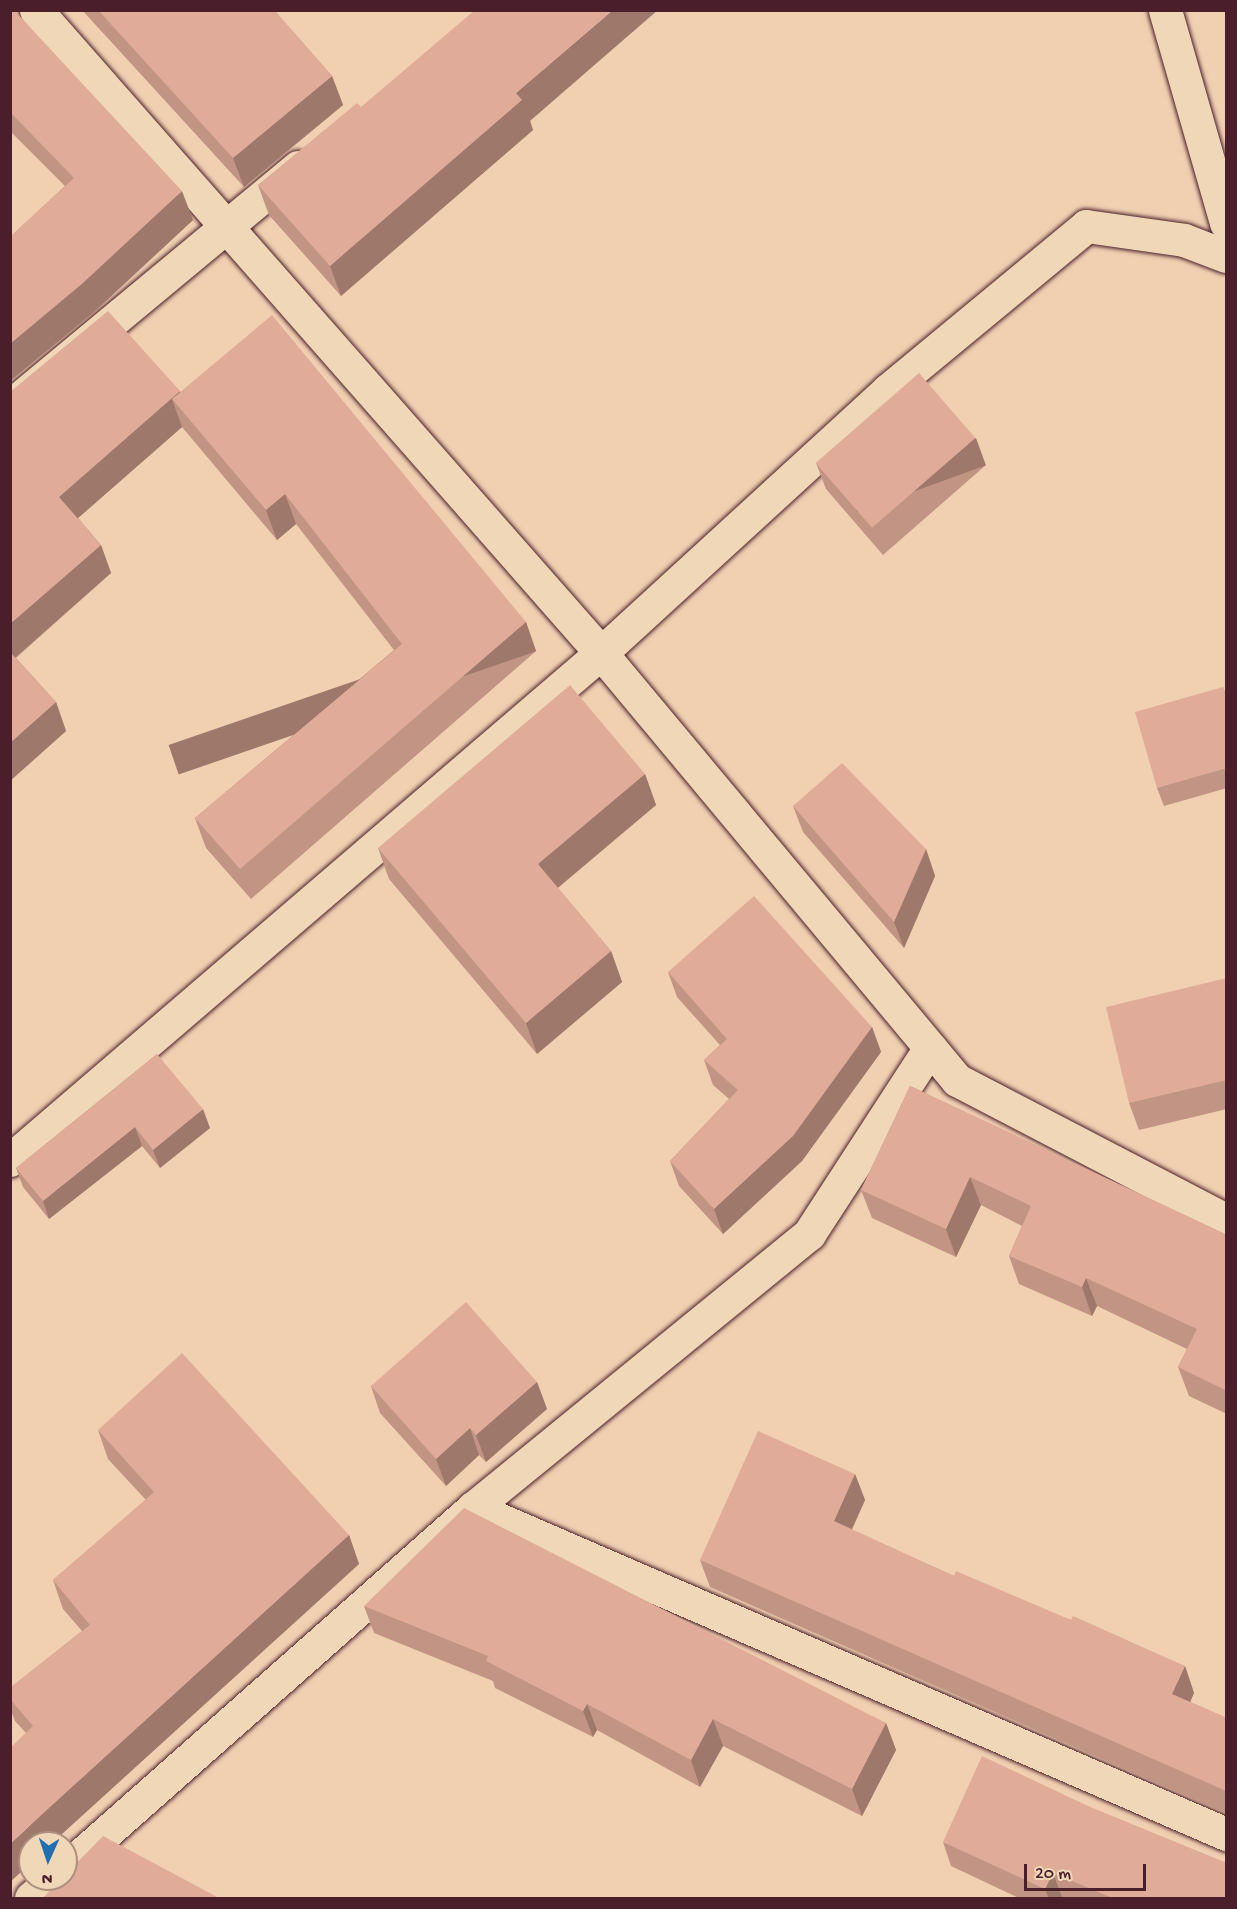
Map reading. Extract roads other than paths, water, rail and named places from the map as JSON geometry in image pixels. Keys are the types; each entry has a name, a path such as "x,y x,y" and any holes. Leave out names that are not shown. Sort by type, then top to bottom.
{"street":[{"path":"36,10 601,653 957,1080 1227,1220"},
{"path":"1165,10 1227,223"},
{"path":"10,406 320,149"},
{"path":"10,1160 601,653 888,390 1086,226 1184,240 1227,256"},
{"path":"78,1857 473,1508 809,1234 930,1048"},
{"path":"473,1508 1227,1834"}]}
